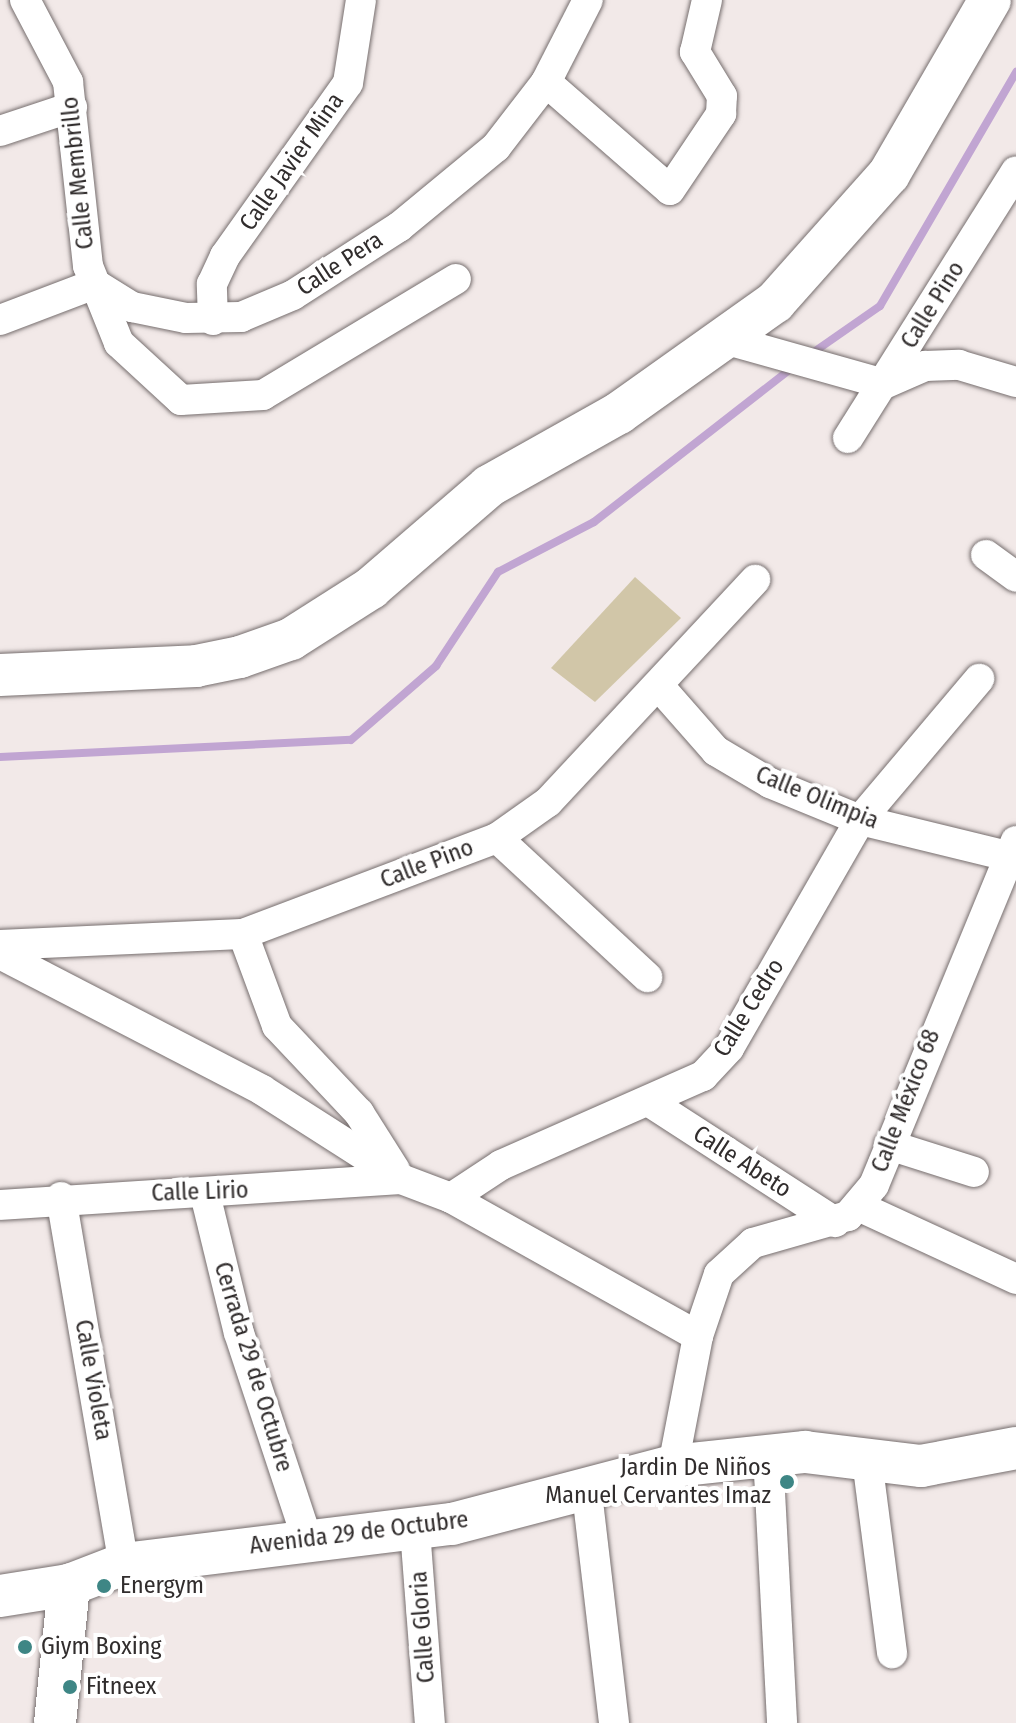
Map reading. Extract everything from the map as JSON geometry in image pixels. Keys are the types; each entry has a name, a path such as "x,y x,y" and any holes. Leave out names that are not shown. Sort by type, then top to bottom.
{"street":[{"name":"Calle Membrillo","path":"25,0 55,47 72,107 83,240 95,284 119,343 156,383 181,400 232,401 263,395 318,365 456,279"},
{"name":"Calle Javier Mina","path":"213,320 212,284 225,256 348,83 361,0"},
{"name":"Calle Pera","path":"95,284 156,315 213,320 293,295 399,227 496,147 546,82 588,0"},
{"path":"546,82 670,190 721,114 722,96 695,52 707,0"},
{"path":"0,675 196,666 291,639 371,588 529,458 619,413 775,302 857,218 990,0"},
{"path":"0,131 72,107"},
{"name":"Calle Pino","path":"848,438 876,381 1016,171"},
{"path":"0,320 95,284"},
{"path":"724,339 778,349 876,381 925,366 959,365 1016,382"},
{"path":"986,555 1016,577"},
{"name":"Calle Pino","path":"0,945 243,934 497,838 548,802 755,580"},
{"name":"Calle Cedro","path":"451,1198 501,1165 703,1076 729,1048 860,820 979,679"},
{"name":"Calle Olimpia","path":"658,685 716,751 770,783 860,820 1010,864"},
{"path":"497,838 647,977"},
{"name":"Calle México 68","path":"846,1214 889,1145 1010,864"},
{"path":"243,934 277,1026 359,1113 401,1179"},
{"path":"0,954 262,1090 401,1179 451,1198 698,1336"},
{"name":"Calle Abeto","path":"648,1101 846,1214 1016,1279"},
{"path":"889,1145 974,1172"},
{"name":"Calle Lirio","path":"0,1205 61,1197 205,1194 401,1179"},
{"name":"Cerrada 29 de Octubre","path":"205,1194 239,1333 307,1539"},
{"name":"Calle Violeta","path":"61,1197 124,1564"},
{"path":"673,1466 708,1298 732,1255 780,1233 846,1214"},
{"name":"Avenida 29 de Octubre","path":"0,1596 69,1585 124,1564 307,1539 415,1530 587,1493 673,1466 768,1454 921,1466 1016,1448"},
{"path":"768,1454 782,1723"},
{"path":"867,1460 892,1653"},
{"path":"587,1493 614,1723"},
{"name":"Calle Gloria","path":"415,1530 430,1723"},
{"path":"55,1723 69,1585"}],"shaded area":[{"path":"635,577 681,618 595,702 551,668"}],"waterway":[{"path":"811,354 880,306 1016,72"},
{"path":"0,757 351,740 436,666 498,572 594,522 793,367"}],"place":[{"name":"Jardin De Niños Manuel Cervantes Imaz","path":"787,1482"},
{"name":"Energym","path":"104,1586"},
{"name":"Giym Boxing","path":"25,1647"},
{"name":"Fitneex","path":"70,1687"}]}
